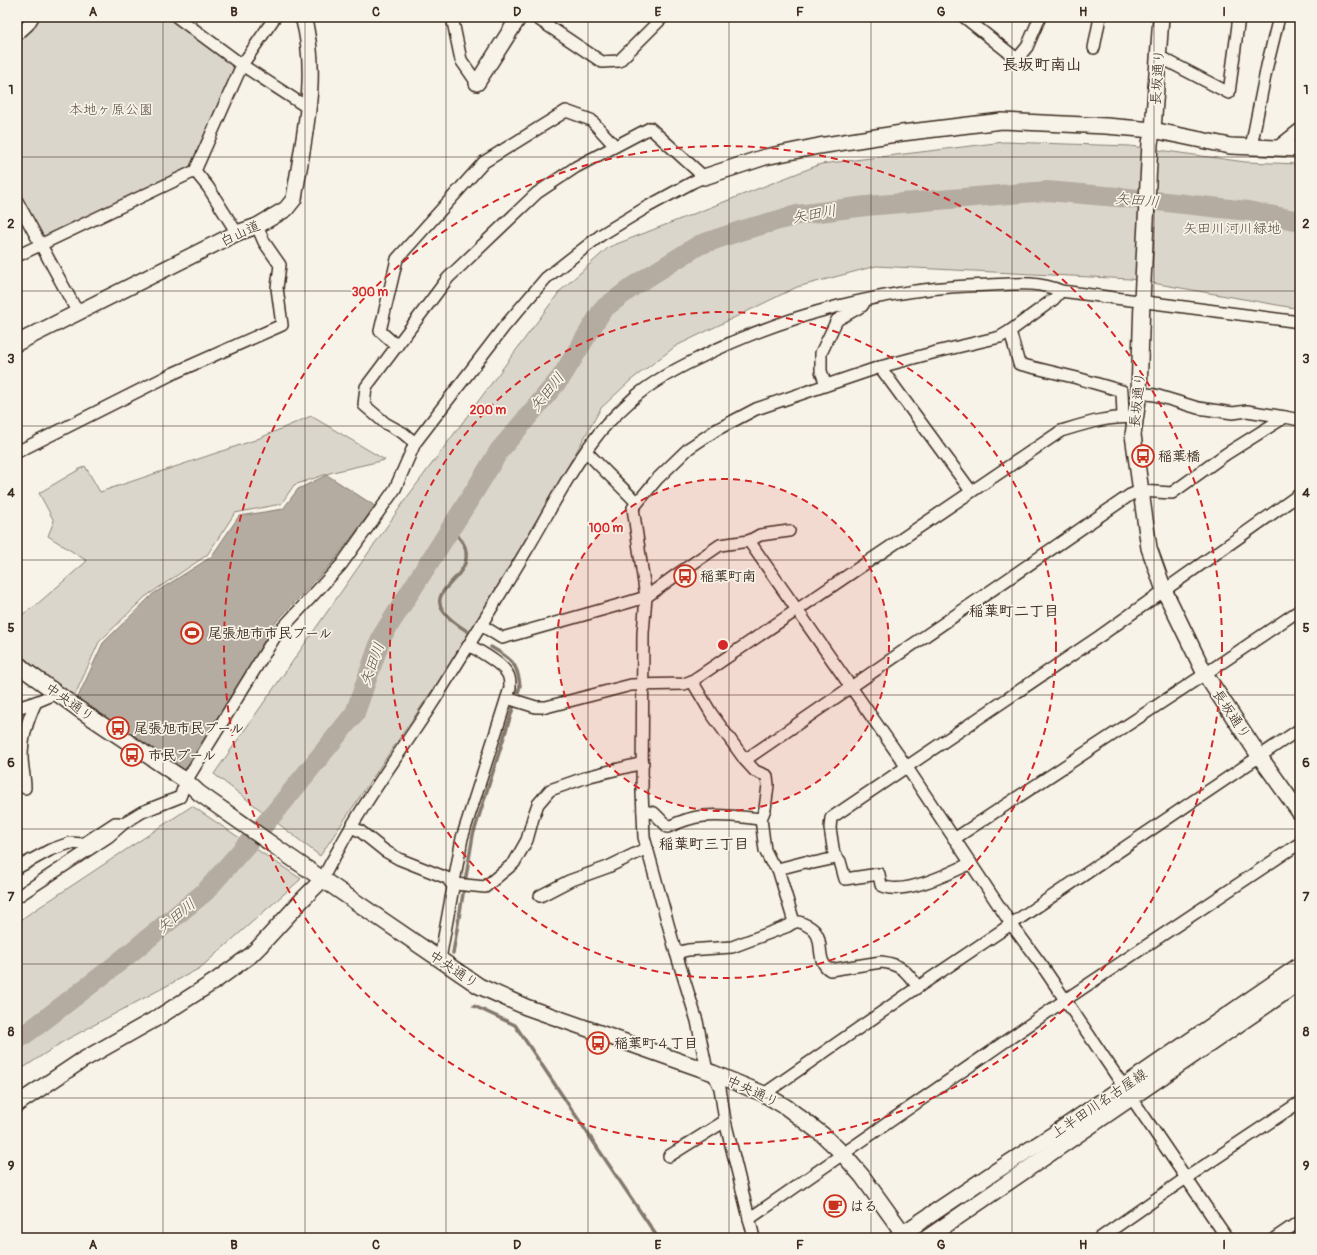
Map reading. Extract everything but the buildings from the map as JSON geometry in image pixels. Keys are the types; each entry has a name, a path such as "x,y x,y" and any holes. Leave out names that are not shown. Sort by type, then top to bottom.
{"street":[{"path":"17,35 28,25 33,17"},
{"path":"17,256 195,171 242,65 275,17"},
{"name":"白山道","path":"17,343 237,234 257,226 286,209 294,199 310,92 310,54 308,32 303,17"},
{"path":"452,17 461,60 478,83 519,17"},
{"path":"535,17 602,62 619,61 657,19"},
{"path":"964,17 1017,59 1027,47 1040,17"},
{"path":"1094,48 1100,17"},
{"name":"長坂通り","path":"1161,17 1142,297 1139,393 1129,417 1133,435 1149,548 1164,590 1205,674 1260,757 1300,813"},
{"path":"1158,56 1229,93 1239,17"},
{"path":"1251,147 1267,66 1279,17"},
{"path":"184,19 242,65 308,108"},
{"path":"397,346 380,331 398,259 484,162 566,111 591,120 616,146"},
{"path":"17,897 108,837 124,823 142,812 180,797 186,781 276,635 341,565 395,489 415,443 504,327 546,278 601,235 647,207 704,177 765,157 818,146 1002,121 1106,126 1152,136 1230,146 1300,149"},
{"path":"415,443 386,423 364,405 366,387 448,278 537,193 576,167 650,128 704,177"},
{"path":"1276,148 1300,129"},
{"path":"195,171 208,187 237,234"},
{"path":"17,201 78,313"},
{"path":"17,452 174,373 282,325 277,288 280,265 264,242 257,226"},
{"path":"17,1104 81,1061 157,1018 215,981 251,955 303,899 318,876 326,871 351,827 469,645 586,451 598,435 638,394 657,381 684,365 736,340 791,320 843,305 900,293 961,285 1028,284 1050,286 1061,291 1142,297 1300,322"},
{"path":"754,1238 725,1121 720,1088 710,1072 697,1021 676,953 644,836 643,633 646,597 633,508 656,479 689,448 716,430 756,409 880,367 1000,337 1054,299 1061,291"},
{"path":"826,385 821,371 821,353 833,326 837,320 862,306 865,301"},
{"path":"509,699 536,707 546,707 631,685 684,684 692,681 1061,431 1086,424 1129,417 1122,391 1019,364 1010,331"},
{"path":"880,367 972,491"},
{"path":"1139,393 1155,395 1198,408 1233,413 1247,411 1300,420"},
{"path":"745,760 1130,495 1140,492 1172,493 1226,454 1285,417"},
{"path":"586,451 599,466 620,484 637,503"},
{"path":"971,863 950,873 920,884 886,888 881,885 879,874 845,880 840,861 834,854 830,828 831,818 1100,636 1300,494"},
{"path":"481,625 502,638 646,597 720,544 749,541 760,535 790,531"},
{"path":"749,541 906,766 1011,924 1043,967 1227,1238"},
{"path":"954,838 1300,610"},
{"path":"440,959 459,885 462,838 509,699 510,680 508,674 502,667 469,645"},
{"name":"中央通り","path":"17,663 26,671 150,758 186,781 199,793 479,986 526,1007 710,1072 764,1094 786,1106 823,1135 862,1176 903,1237"},
{"path":"692,681 711,713 745,760 755,771 767,776 768,785 765,809 761,819 766,850 771,862 778,869 794,922"},
{"path":"17,708 57,693"},
{"path":"25,788 25,775 22,757 23,738 29,717 36,702"},
{"path":"764,1094 918,987 1300,729"},
{"path":"351,827 399,859 447,878 459,885 485,887 514,863 527,840 538,804 550,790 590,776 643,763"},
{"path":"643,811 654,812 668,826 688,819 704,816 730,816 761,819"},
{"path":"17,868 50,850 70,843 83,844 115,823 124,823"},
{"path":"749,1219 1065,1000 1300,843"},
{"path":"540,896 569,880 608,867 647,848"},
{"path":"778,869 805,862 813,863 836,858"},
{"path":"676,953 688,950 732,947 788,926 794,922 803,922 815,930 818,935 824,967 830,970 887,962 901,967 918,987"},
{"name":"上半田川名古屋線","path":"927,1238 1300,965"},
{"name":"上半田川名古屋線","path":"903,1237 1012,1160 1060,1130 1127,1092 1300,982"},
{"path":"1100,1238 1186,1178 1300,1102"},
{"path":"669,1156 725,1121"},
{"path":"1275,1238 1300,1221"}],"green space":[{"name":"本地ヶ原公園","path":"33,17 173,17 242,65 195,171 41,245 17,201 17,35"},
{"name":"矢田川河川緑地","path":"1004,142 1130,146 1245,162 1300,164 1300,309 1130,279 876,266 797,287 676,346 631,380 601,408 486,612 320,856 214,774 408,496 560,291 609,247 821,164"},
{"path":"311,416 385,460 333,472 294,485 281,504 235,513 207,555 145,597 99,642 74,697 17,653 17,618 35,606 87,561 48,536 54,521 39,493 85,466 100,492 255,440"},
{"path":"192,806 301,879 200,968 64,1041 17,1072 17,922"}],"shaded area":[{"name":"尾張旭市市民プール","path":"327,475 375,506 334,561 276,622 184,772 77,699 103,643 153,594 211,557 239,516 283,509 298,489"}],"waterway":[{"name":"矢田川","path":"17,1040 108,971 205,892 276,811 355,713 382,636 499,451 562,376 603,309 635,285 699,245 743,230 797,215 866,206 1047,191 1248,211 1300,221"},
{"path":"450,528 459,537 464,545 466,560 461,571 446,588 441,597 441,606 448,617 467,631"},
{"path":"453,953 473,835 520,686 515,666 503,654 491,647"},
{"path":"474,1006 515,1025 658,1238"}],"place":[{"name":"稲葉橋","path":"1143,456"},
{"name":"稲葉町南","path":"685,576"},
{"name":"尾張旭市市民プール","path":"192,633"},
{"name":"尾張旭市民プール","path":"118,728"},
{"name":"市民プール","path":"132,755"},
{"name":"稲葉町４丁目","path":"598,1043"},
{"name":"はる","path":"835,1206"}],"district":[{"name":"長坂町南山","path":"1042,64"},
{"name":"稲葉町二丁目","path":"1014,611"},
{"name":"稲葉町三丁目","path":"704,844"}]}
